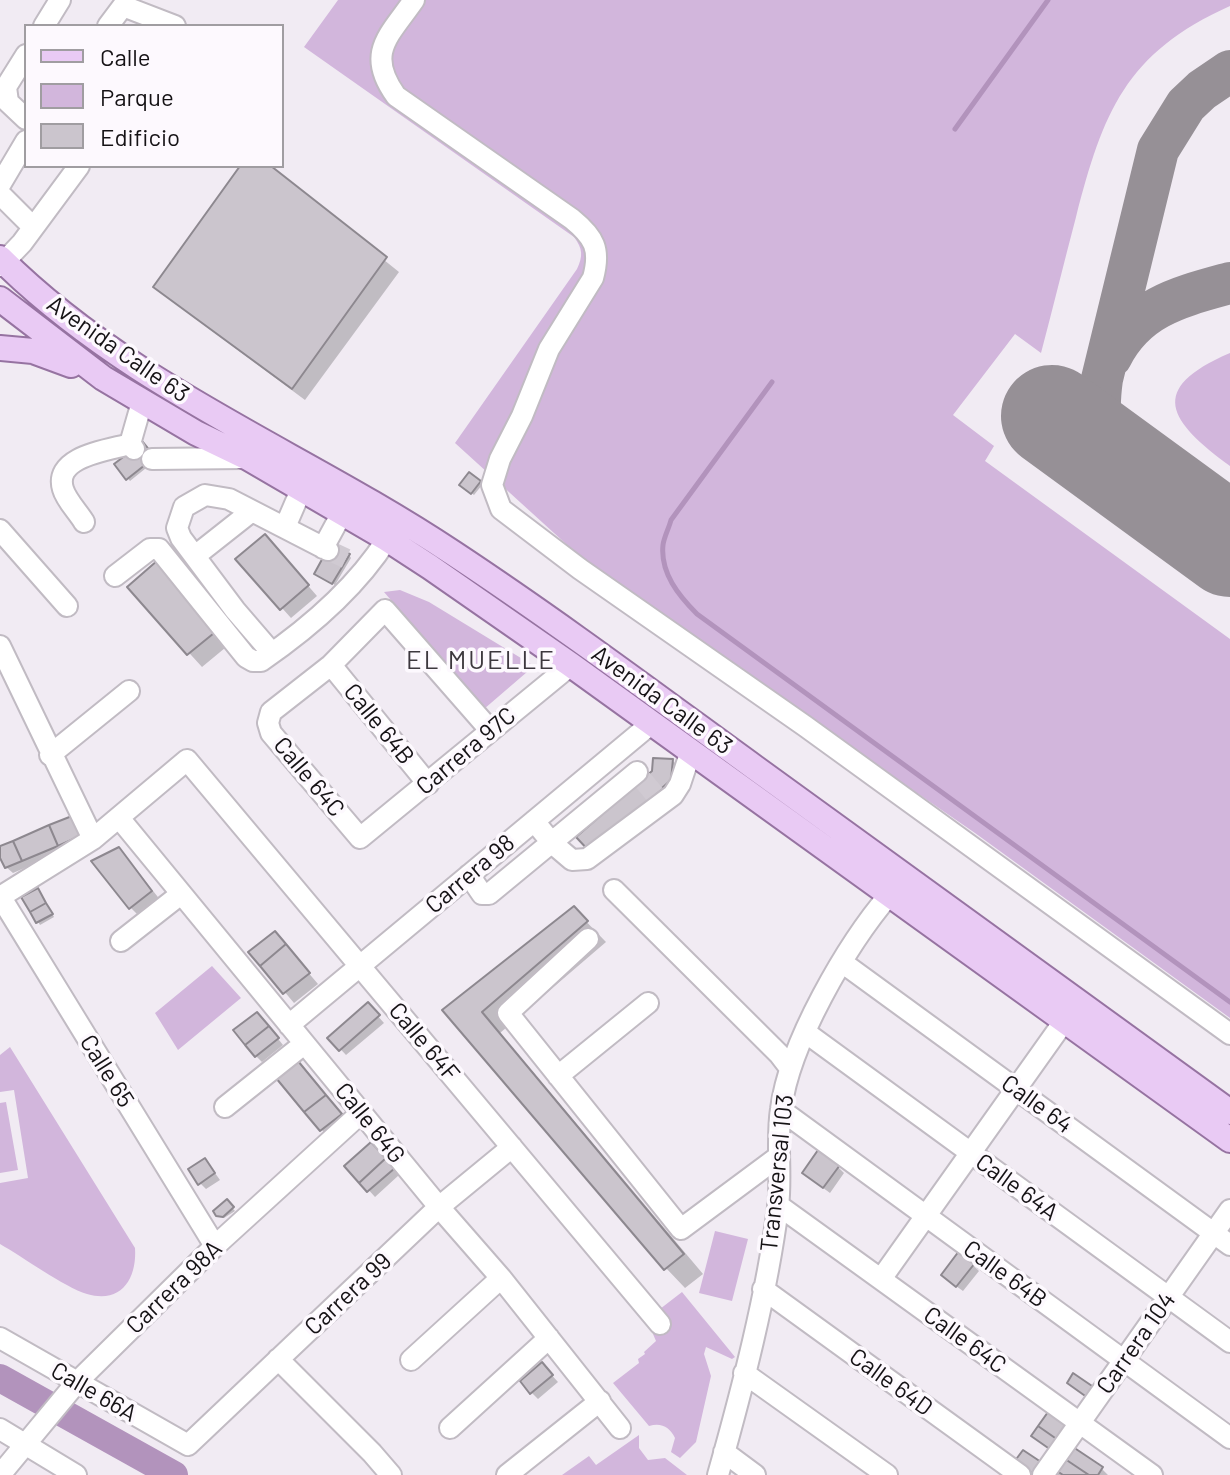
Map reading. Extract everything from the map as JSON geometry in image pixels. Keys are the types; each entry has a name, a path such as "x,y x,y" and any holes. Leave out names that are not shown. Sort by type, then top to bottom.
{"main road":[{"name":"Avenida Calle 63","path":"1,262 88,333 177,393 400,519 467,562 1230,1112"},
{"path":"1,300 22,279"},
{"name":"Avenida Calle 63","path":"1,300 103,378 387,539 571,665 1230,1140"},
{"path":"0,348 33,351 103,378"}],"street":[{"path":"45,24 60,0"},
{"path":"414,0 382,45 382,71 396,96 572,219 590,234 595,246 593,278 549,349 495,473 492,485 501,509 571,563 805,726 1230,1034"},
{"path":"109,24 117,3 170,24"},
{"path":"24,58 6,87 8,102 24,117"},
{"path":"0,185 24,144"},
{"path":"1,262 33,227 77,168"},
{"path":"0,194 33,227"},
{"path":"84,522 63,490 63,477 72,462 132,446 142,402"},
{"path":"152,459 248,458"},
{"path":"285,527 301,490"},
{"path":"272,653 181,538 177,528 179,516 194,499 205,495 215,496 252,511 325,549 342,513"},
{"path":"195,556 252,511"},
{"path":"0,530 67,606"},
{"path":"115,576 150,549 159,549 246,657 261,661 311,625 344,592 355,564 387,539"},
{"path":"331,665 385,610 490,730"},
{"path":"0,646 93,839"},
{"name":"Calle 64C","path":"331,665 271,712 268,723 271,733 360,838"},
{"name":"Calle 64B","path":"331,665 428,784"},
{"name":"Carrera 97C","path":"360,838 571,665"},
{"path":"50,755 129,691"},
{"name":"Carrera 98","path":"289,1025 652,723"},
{"path":"469,875 482,894 489,894 604,801 640,776 620,750"},
{"path":"534,821 552,843 572,860 587,859 658,799 673,795 691,751"},
{"name":"Calle 64F","path":"120,819 187,760 660,1324"},
{"path":"586,778 604,801"},
{"path":"0,896 120,819"},
{"name":"Calle 64G","path":"120,819 501,1278 620,1428"},
{"path":"614,890 789,1067"},
{"path":"121,941 181,894"},
{"name":"Transversal 103","path":"718,1475 763,1289 778,1205 781,1110 789,1067 843,963 890,894"},
{"name":"Calle 65","path":"0,896 215,1246"},
{"path":"588,939 508,1013 681,1229 778,1157"},
{"name":"Calle 64","path":"843,963 1222,1239"},
{"path":"558,1076 648,1003"},
{"path":"881,1279 1065,1020"},
{"name":"Calle 64A","path":"805,1032 1230,1342"},
{"path":"225,1107 304,1044"},
{"name":"Calle 64B","path":"781,1110 1230,1438"},
{"name":"Carrera 98A","path":"0,1475 77,1382 215,1246 361,1113"},
{"name":"Carrera 99","path":"188,1445 439,1207 512,1147"},
{"name":"Calle 64C","path":"778,1205 1152,1475"},
{"name":"Carrera 104","path":"1043,1475 1168,1297 1222,1239 1230,1210"},
{"path":"411,1360 501,1278"},
{"name":"Calle 64D","path":"763,1289 1020,1475"},
{"name":"Calle 66A","path":"0,1338 188,1445"},
{"path":"450,1428 549,1338"},
{"path":"278,1359 391,1475"},
{"path":"744,1373 887,1475"},
{"path":"507,1475 600,1401"},
{"path":"0,1429 31,1441 76,1475"},
{"path":"724,1452 755,1475"}],"green space":[{"path":"338,0 1230,0 1230,6 1194,24 1165,44 1142,66 1109,117 1086,180 1041,353 1015,334 953,415 994,446 985,461 1230,639 1230,1018 975,833 598,573 455,443 577,269 580,249 574,237 304,47"},
{"path":"1230,353 1230,466 1192,434 1181,420 1176,406 1177,393 1186,380 1203,366"},
{"path":"400,590 429,602 534,666 484,709 384,592"},
{"path":"212,966 241,998 178,1050 155,1013"},
{"path":"10,1047 135,1248 130,1278 118,1292 99,1296 87,1294 55,1279 0,1244 0,1183 28,1178 14,1090 0,1092 0,1055"},
{"path":"6,1102 18,1170 0,1173 0,1103"},
{"path":"715,1231 748,1239 732,1301 699,1293"},
{"path":"682,1292 735,1357 732,1359 706,1347 704,1354 711,1376 696,1442 680,1458 671,1452 675,1438 671,1431 661,1425 649,1426 613,1383 639,1363 638,1359 656,1341 653,1334 669,1319 660,1309"},
{"path":"639,1435 639,1448 648,1460 665,1458 687,1475 562,1475 589,1456 596,1465"}],"building":[{"path":"239,168 274,168 387,257 292,389 153,287"},
{"path":"143,442 155,457 126,480 114,464"},
{"path":"469,472 481,481 471,494 459,485"},
{"path":"265,534 309,585 280,610 235,559"},
{"path":"331,543 350,554 332,584 314,574"},
{"path":"158,560 219,629 187,655 127,587"},
{"path":"653,758 673,759 671,780 590,852 576,837 652,771"},
{"path":"72,816 80,836 58,846 49,825"},
{"path":"49,825 58,846 22,861 13,841"},
{"path":"13,841 22,861 5,868 0,858 0,846"},
{"path":"119,847 152,891 129,909 91,861"},
{"path":"38,888 46,903 30,912 21,897"},
{"path":"46,903 53,914 36,923 30,912"},
{"path":"574,906 588,921 482,1012 684,1254 664,1270 442,1010"},
{"path":"275,931 286,944 260,966 248,952"},
{"path":"286,944 310,973 283,994 260,966"},
{"path":"368,1002 380,1015 339,1051 327,1038"},
{"path":"257,1012 269,1026 245,1045 233,1030"},
{"path":"269,1026 279,1038 255,1057 245,1045"},
{"path":"298,1061 326,1095 304,1112 276,1078"},
{"path":"326,1095 342,1114 320,1131 304,1112"},
{"path":"371,1142 386,1158 359,1183 344,1166"},
{"path":"818,1150 840,1165 823,1188 802,1173"},
{"path":"205,1158 215,1173 198,1185 188,1169"},
{"path":"386,1158 395,1168 367,1192 359,1183"},
{"path":"227,1199 234,1207 223,1217 216,1216 213,1211"},
{"path":"959,1251 975,1263 956,1287 941,1275"},
{"path":"542,1362 553,1375 530,1394 520,1381"},
{"path":"1073,1373 1095,1388 1088,1398 1067,1383"},
{"path":"1048,1412 1068,1426 1058,1440 1038,1426"},
{"path":"1038,1426 1058,1440 1051,1450 1031,1436"},
{"path":"1073,1447 1103,1467 1098,1475 1089,1475 1065,1459"},
{"path":"1023,1450 1044,1464 1036,1475 1014,1462"},
{"path":"1065,1459 1089,1475 1063,1475 1057,1471"}],"waterway":[{"path":"955,129 1048,0"},
{"path":"772,382 671,520 663,555 668,574 678,592 697,614 1230,1002"},
{"path":"0,1378 174,1475"}],"taxiway":[{"path":"1140,481 1117,458 1104,437 1100,412 1102,379 1158,150 1186,105 1230,71"},
{"path":"1111,357 1121,340 1146,315 1177,299 1230,283"}],"runway":[{"path":"1052,416 1230,546"}],"tunnel":[{"path":"328,550 347,559"},
{"path":"642,779 656,796"}],"district":[{"name":"EL MUELLE","path":"481,660"}]}
